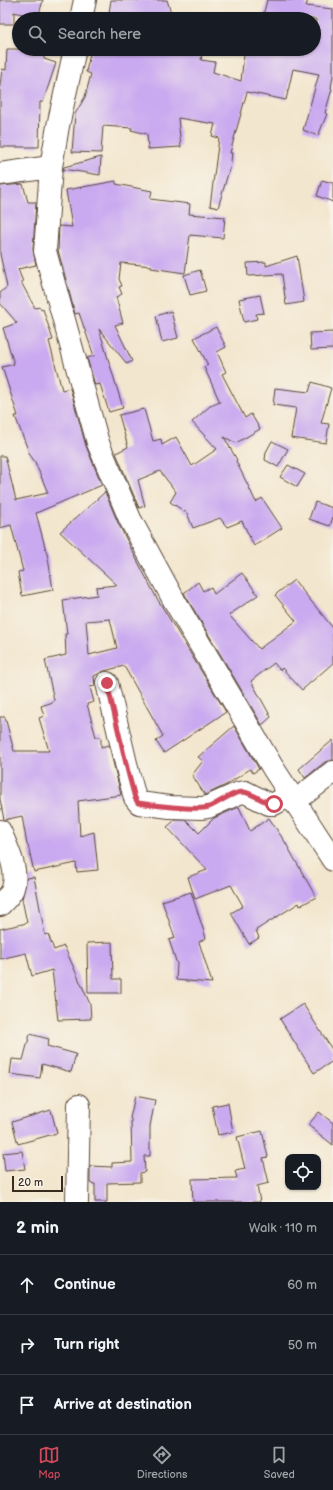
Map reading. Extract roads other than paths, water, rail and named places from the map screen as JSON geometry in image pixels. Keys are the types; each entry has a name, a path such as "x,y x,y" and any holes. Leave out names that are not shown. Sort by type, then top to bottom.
{"street":[{"path":"82,12 85,0"},
{"path":"73,56 58,126 51,167 45,251 98,443 130,519 175,602 292,798 333,860"},
{"path":"0,174 51,167"},
{"path":"107,683 128,772 135,798 138,803 170,807 202,808 245,792 269,804 274,804 292,798 333,772"},
{"path":"0,831 14,868 15,880 13,889 0,905"},
{"path":"77,1202 79,1105"}]}
